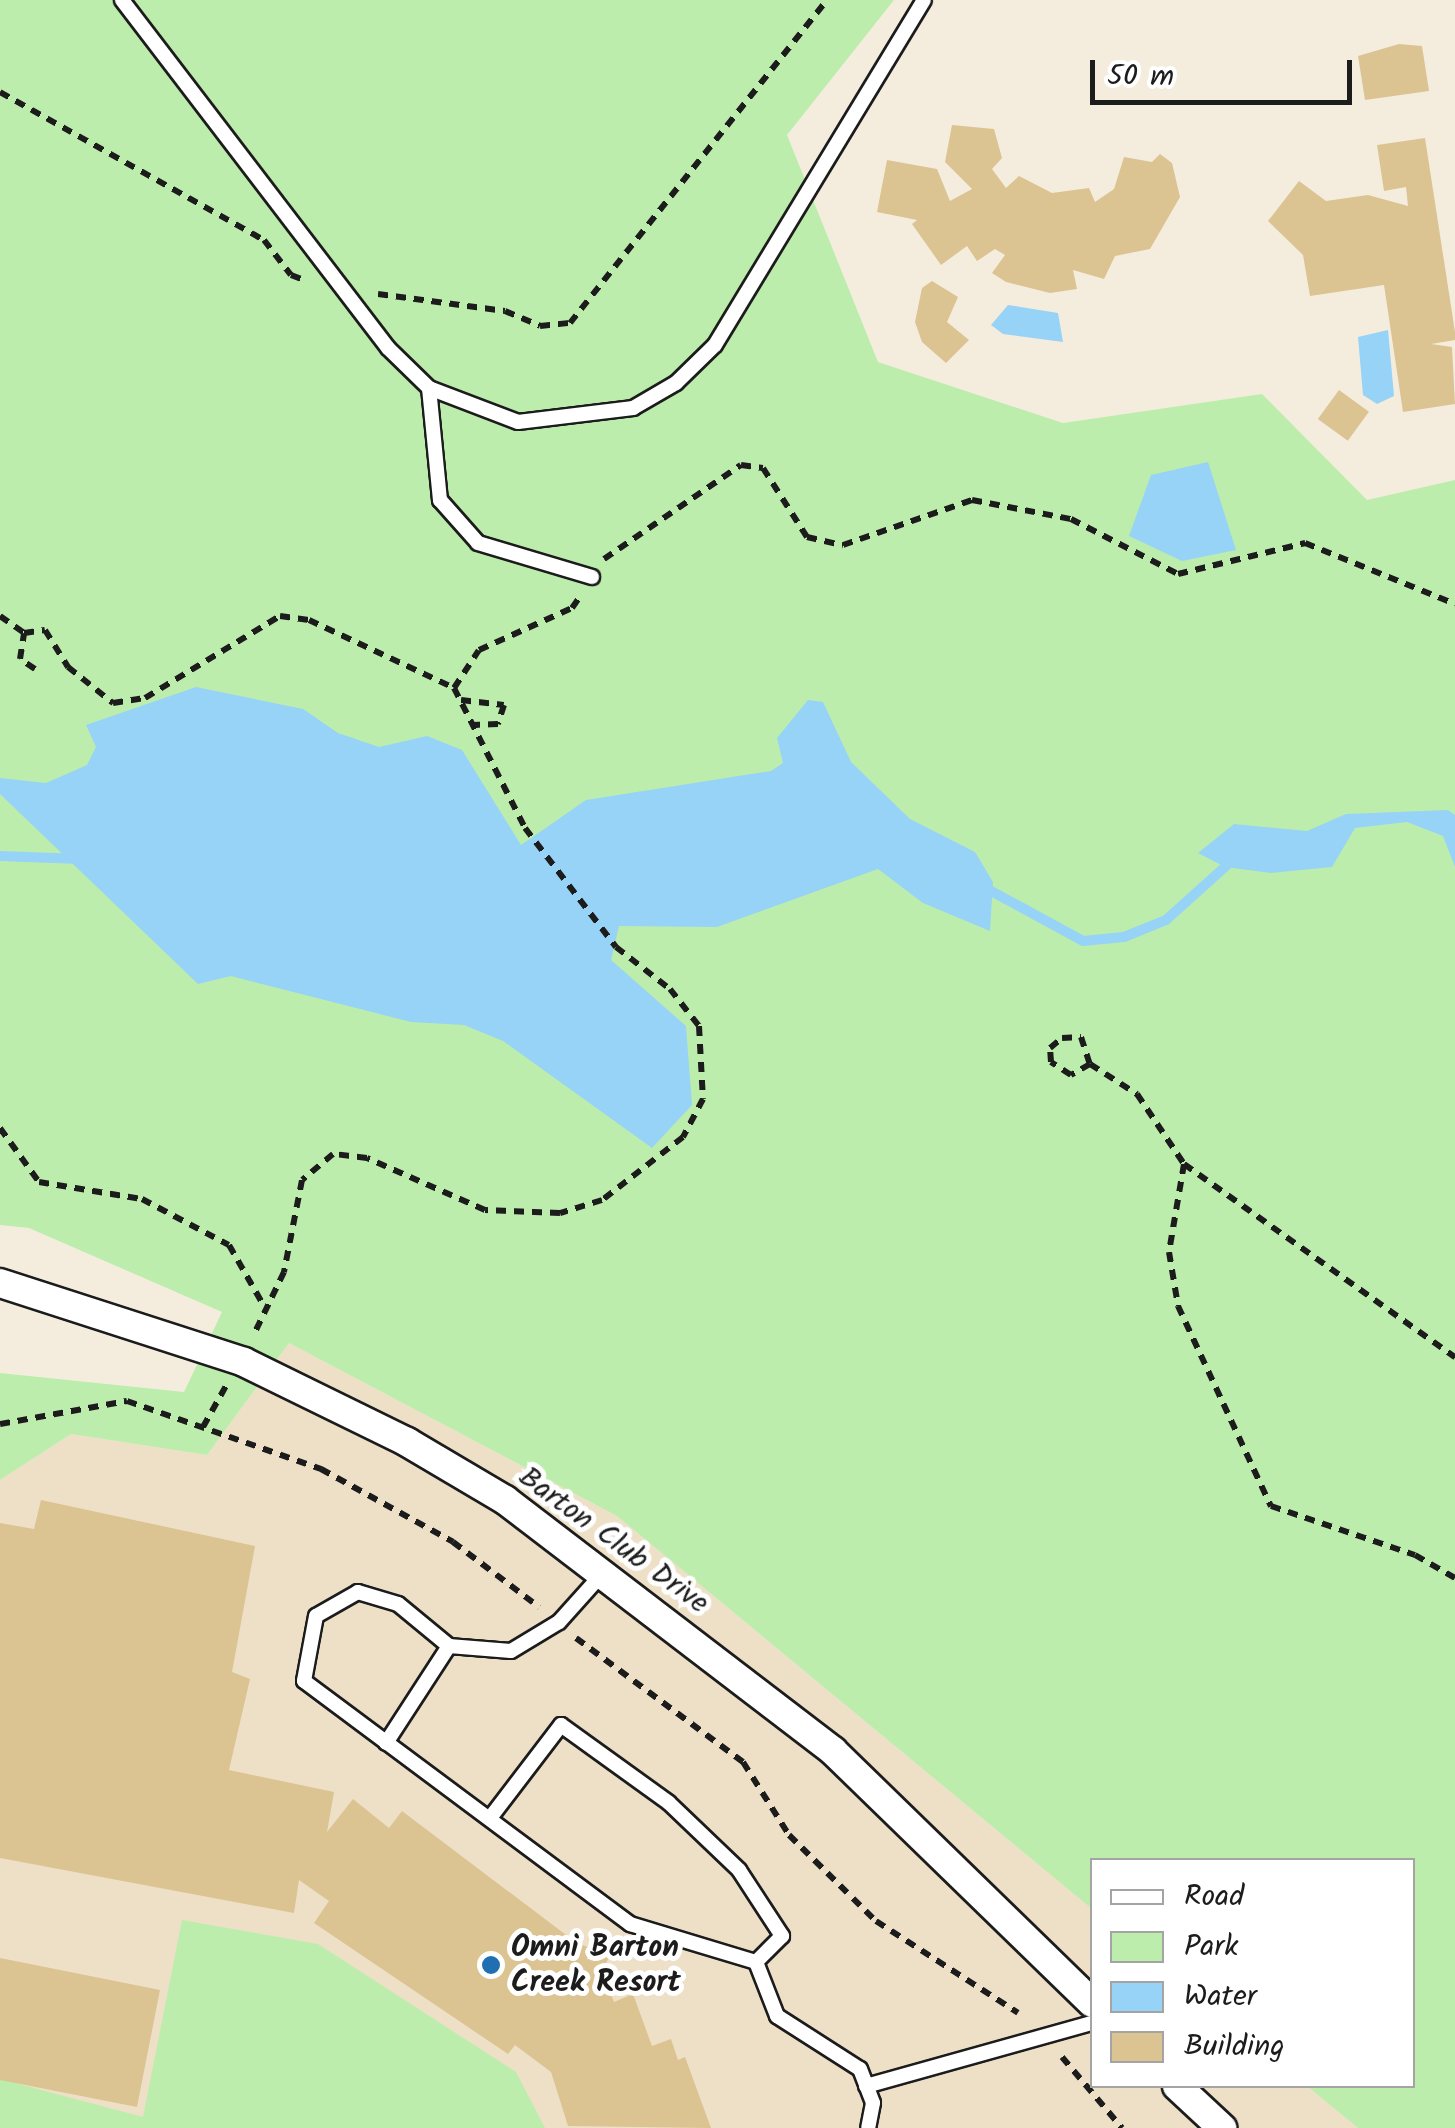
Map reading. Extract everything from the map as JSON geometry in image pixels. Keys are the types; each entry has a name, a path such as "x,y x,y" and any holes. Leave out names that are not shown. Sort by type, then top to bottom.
{"street":[{"name":"Barton Club Drive","path":"0,1283 244,1362 408,1442 605,1570 834,1751 1090,2001"},
{"path":"1180,2088 1222,2128"}],"lane":[{"path":"122,0 388,348 429,388 473,408 536,422 633,408 676,384 715,344 924,0"},
{"path":"429,388 440,500 478,542 592,577"},
{"path":"605,1570 559,1622 511,1651 449,1646 398,1604 358,1592 316,1616 304,1681 630,1924 756,1962"},
{"path":"386,1743 449,1646"},
{"path":"490,1818 560,1725 668,1803 739,1870 782,1936 756,1962"},
{"path":"756,1962 777,2016 848,2060 866,2086 868,2128"},
{"path":"866,2086 1090,2023"}],"path":[{"path":"367,293 505,311 540,326 570,322 827,0"},
{"path":"0,92 264,240 292,275 319,285"},
{"path":"454,688 479,650 572,608 605,557 740,465 763,468 807,537 843,545 972,500 1071,519 1178,574 1306,544 1455,604"},
{"path":"0,616 24,633 46,630 68,667 113,703 145,698 280,616 309,620 454,688 525,828 616,946 670,989 699,1026 703,1099 683,1137 602,1200 560,1213 486,1210 367,1158 333,1154 302,1180 284,1272 252,1340"},
{"path":"24,633 20,659 35,669"},
{"path":"461,700 504,706 498,724 472,725"},
{"path":"1090,1064 1071,1075 1051,1062 1050,1048 1081,1038 1090,1064 1137,1094 1184,1164 1455,1358"},
{"path":"0,1128 39,1182 142,1199 229,1245 265,1308"},
{"path":"1184,1164 1169,1252 1178,1306 1272,1506 1415,1555 1455,1578"},
{"path":"203,1427 228,1383"},
{"path":"0,1424 127,1401 322,1469 454,1542 542,1609"},
{"path":"576,1638 743,1762 789,1835 876,1921 1018,2013"},
{"path":"1057,2052 1122,2128"}],"shaded area":[{"path":"289,1343 617,1516 1090,1907 1090,2088 1309,2088 1358,2128 71,2128 0,2090 0,1480 71,1434 207,1455"}],"green space":[{"path":"0,0 894,0 787,135 878,362 1063,423 1262,394 1367,500 1455,480 1455,2128 1358,2128 1309,2088 1415,2088 1415,1858 1090,1858 1090,1907 617,1516 289,1343 207,1455 71,1434 0,1480 0,1373 184,1392 222,1312 29,1228 0,1225"},
{"path":"182,1920 318,1944 516,2072 545,2128 0,2128 0,2079 143,2117"}],"water":[{"path":"1008,305 1058,313 1063,342 1003,334 991,325"},
{"path":"1388,330 1394,396 1377,404 1363,395 1358,337"},
{"path":"1208,462 1236,550 1182,561 1129,536 1151,475"},
{"path":"196,687 303,709 338,733 379,747 427,736 462,750 521,845 586,800 771,771 783,763 777,738 808,700 823,702 851,762 910,819 975,852 993,882 990,931 923,903 878,869 717,927 619,926 611,960 686,1026 692,1105 652,1148 503,1041 464,1025 411,1022 231,976 198,984 0,794 0,778 46,783 87,765 96,747 86,725"},
{"path":"1448,810 1455,815 1455,867 1443,836 1407,822 1355,828 1332,867 1271,873 1225,867 1198,853 1234,824 1307,831 1346,814"}],"building":[{"path":"1399,44 1422,46 1429,91 1365,100 1358,56"},
{"path":"952,125 994,129 1002,158 992,169 1006,188 1019,176 1052,193 1089,188 1095,202 1114,189 1124,157 1152,162 1160,154 1172,163 1180,197 1150,249 1115,256 1104,279 1073,270 1077,289 1050,293 1006,282 992,273 1005,255 995,249 977,261 967,246 941,265 912,224 917,220 877,212 887,160 937,169 950,201 972,189 945,162"},
{"path":"1425,138 1455,332 1455,340 1431,344 1452,347 1455,404 1403,412 1384,285 1310,296 1303,255 1268,221 1299,181 1326,201 1368,195 1408,206 1406,187 1384,191 1377,145"},
{"path":"932,281 958,297 947,322 969,340 946,363 922,342 915,322 922,288"},
{"path":"1339,390 1369,412 1348,441 1318,419"},
{"path":"41,1500 255,1546 232,1672 250,1679 229,1770 334,1792 327,1832 353,1799 389,1828 402,1811 574,1941 609,1957 602,1972 614,2002 633,1994 652,2046 671,2039 678,2060 685,2057 711,2128 568,2126 551,2072 515,2045 508,2054 314,1923 329,1901 299,1880 294,1913 0,1858 0,1523 34,1529"},
{"path":"0,1958 160,1990 137,2107 0,2080"}],"waterway":[{"path":"0,856 81,859"},
{"path":"980,885 1083,941 1124,937 1166,920 1236,857"}],"place":[{"name":"Omni Barton Creek Resort","path":"491,1965"}]}
